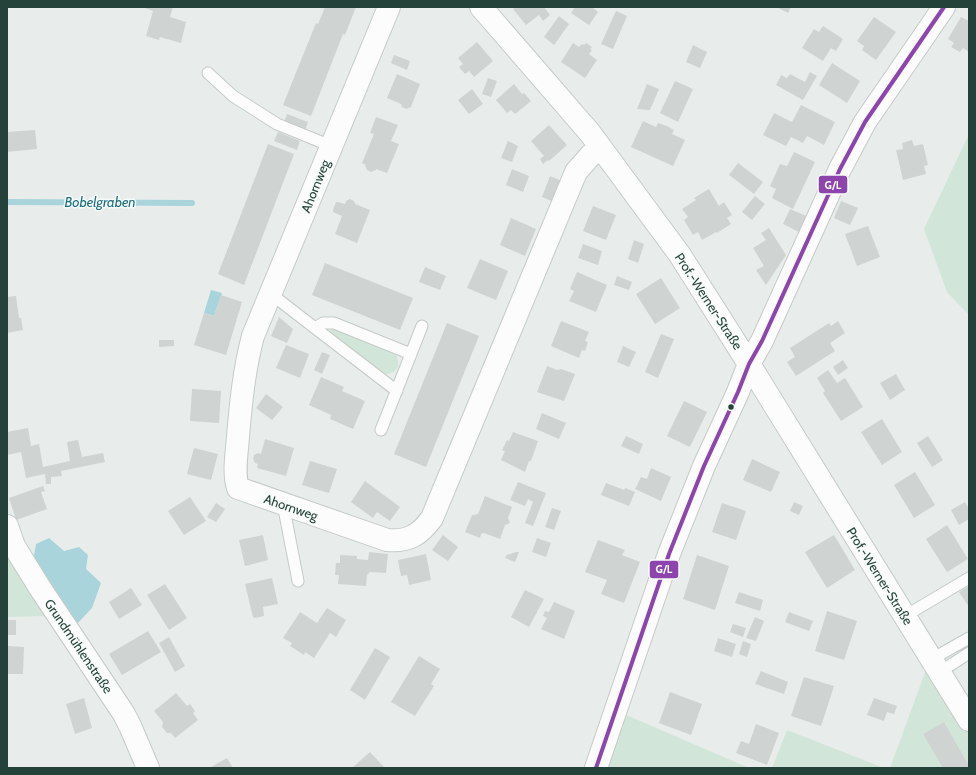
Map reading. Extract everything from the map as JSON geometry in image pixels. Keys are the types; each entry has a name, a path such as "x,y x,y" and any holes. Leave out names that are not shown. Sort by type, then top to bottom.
{"street":[{"name":"Ahornweg","path":"389,7 253,336 243,378 236,460 236,482 238,488 387,540 397,541 408,538 416,535 424,528 432,518 576,172 600,147"},
{"name":"Prof.-Werner-Straße","path":"481,7 590,133 680,255 969,720"},
{"path":"596,768 669,554 704,466 736,397 749,364 762,341 840,169 865,122 944,7"},
{"name":"Grundmühlenstraße","path":"7,526 14,546 33,578 124,714 132,728 148,768"}],"lane":[{"path":"208,73 232,96 277,124 331,146"},
{"path":"271,294 397,391"},
{"path":"315,328 323,323 334,323 411,354"},
{"path":"381,430 422,326"},
{"path":"283,504 298,581"},
{"path":"905,616 969,578"},
{"path":"936,666 969,638"},
{"path":"936,666 969,653"}],"green space":[{"path":"969,134 969,315 947,292 924,229"},
{"path":"333,329 361,339 396,355 398,359 397,369 392,373 384,374 331,334 330,330"},
{"path":"7,548 50,616 7,617"},
{"path":"927,667 969,734 969,768 890,768"},
{"path":"624,714 749,768 605,768"},
{"path":"787,730 884,768 772,768"}],"water":[{"path":"211,290 222,293 214,316 204,313"},
{"path":"49,538 64,551 79,547 88,555 86,569 101,583 92,608 75,626 33,561 36,544"}],"building":[{"path":"142,7 173,7 170,17 186,22 181,43 160,37 159,40 146,36 153,11"},
{"path":"325,7 356,7 345,35 343,34 311,116 283,105 316,23 318,24"},
{"path":"516,7 544,7 550,15 543,21 539,15 526,25 513,9"},
{"path":"575,7 592,7 598,12 589,25 571,13"},
{"path":"776,7 791,7 788,13"},
{"path":"616,11 627,16 613,49 601,44"},
{"path":"559,16 569,24 554,45 544,37"},
{"path":"874,17 896,32 876,60 862,50 864,46 857,41"},
{"path":"961,17 969,21 969,52 963,48 960,52 951,47 954,43 948,39"},
{"path":"823,26 843,39 836,51 831,48 823,61 802,48 814,29 819,32"},
{"path":"477,42 493,61 474,77 469,71 465,74 459,67 463,64 458,58"},
{"path":"573,43 579,47 586,43 592,47 589,54 597,60 585,78 561,62"},
{"path":"693,45 707,52 700,68 686,62"},
{"path":"394,55 410,61 407,70 391,63"},
{"path":"832,63 860,81 847,103 819,85"},
{"path":"810,72 817,76 803,100 776,85 781,75 787,78 790,74 805,82"},
{"path":"397,74 420,84 411,107 406,109 402,107 401,104 387,98"},
{"path":"488,78 497,81 491,97 482,94"},
{"path":"675,81 693,89 678,122 660,113"},
{"path":"514,84 522,94 524,93 531,101 515,114 511,110 507,113 496,100"},
{"path":"647,84 659,89 650,110 637,109"},
{"path":"472,89 483,104 469,114 458,100"},
{"path":"801,105 835,122 824,145 807,136 803,143 791,137 786,146 763,135 774,113 792,122"},
{"path":"287,114 308,122 305,131 284,122"},
{"path":"376,117 398,125 391,141 399,144 387,173 376,169 371,172 367,170 366,165 362,163 374,134 370,133"},
{"path":"643,121 656,127 658,123 667,126 674,130 672,134 685,140 673,166 631,147"},
{"path":"549,125 567,145 549,161 548,160 543,164 540,159 544,156 531,141"},
{"path":"35,130 37,149 7,152 7,132"},
{"path":"278,132 300,141 297,150 274,141"},
{"path":"912,140 914,146 923,144 928,165 924,166 926,174 903,180 896,150 903,149 902,143"},
{"path":"508,141 518,146 512,162 501,158"},
{"path":"268,144 294,154 244,285 218,274"},
{"path":"794,152 815,162 793,209 772,198 776,189 770,186 780,164 787,166"},
{"path":"738,163 763,182 754,194 729,175"},
{"path":"512,169 529,176 523,192 506,185"},
{"path":"550,176 562,181 554,202 542,197"},
{"path":"709,189 719,206 724,202 732,215 727,218 731,224 702,240 698,232 693,235 684,220 688,217 682,209 696,200 694,198"},
{"path":"755,196 765,204 752,220 742,212"},
{"path":"350,199 354,201 355,204 370,210 357,243 335,234 342,216 333,212 336,202 345,204 346,201"},
{"path":"841,201 858,208 850,225 834,218"},
{"path":"593,206 616,215 606,240 583,231"},
{"path":"790,209 806,216 799,232 783,224"},
{"path":"511,218 536,229 525,256 500,245"},
{"path":"868,226 880,257 857,266 845,234"},
{"path":"769,228 786,255 766,285 756,270 764,266 753,248 766,240 761,233"},
{"path":"634,240 644,244 638,263 628,259"},
{"path":"583,244 602,251 598,265 578,258"},
{"path":"480,259 508,271 496,300 467,288"},
{"path":"325,263 413,298 400,330 312,295"},
{"path":"425,267 446,276 440,290 419,282"},
{"path":"577,272 607,285 596,312 569,301 574,291 570,289"},
{"path":"617,276 632,282 629,290 614,285"},
{"path":"661,278 680,308 655,324 636,294"},
{"path":"221,295 242,302 226,355 194,345 204,313 214,316"},
{"path":"16,296 19,318 21,318 23,330 7,333 7,297"},
{"path":"279,317 293,329 287,343 271,336"},
{"path":"561,321 589,332 585,341 588,342 585,351 582,350 579,358 551,346"},
{"path":"838,321 845,333 830,343 835,351 796,376 787,362 795,357 790,348 829,323 831,326"},
{"path":"447,323 479,336 426,467 394,454"},
{"path":"661,334 674,339 658,378 645,372"},
{"path":"159,340 174,340 174,346 159,347"},
{"path":"286,345 309,354 300,378 276,368"},
{"path":"623,346 636,352 629,367 617,362"},
{"path":"322,352 330,355 322,374 314,370"},
{"path":"843,360 848,368 838,375 833,367"},
{"path":"547,366 575,374 564,401 537,392"},
{"path":"828,370 837,383 845,378 863,407 841,421 823,393 825,391 817,378"},
{"path":"896,374 905,390 890,400 880,383"},
{"path":"321,377 344,387 342,391 365,401 353,429 330,419 331,415 309,405"},
{"path":"192,389 221,391 219,423 190,421"},
{"path":"266,394 283,407 272,420 256,408"},
{"path":"684,401 707,412 690,447 667,436"},
{"path":"542,413 566,423 559,439 536,429"},
{"path":"882,419 902,452 882,465 861,432"},
{"path":"28,428 31,446 39,444 43,467 70,461 67,442 78,440 82,457 103,453 105,462 61,471 62,476 51,477 51,484 46,484 45,474 26,478 21,452 7,455 7,432"},
{"path":"513,432 538,441 531,461 529,461 525,472 501,460 505,451 502,450 507,440 509,441"},
{"path":"626,436 643,444 639,454 621,446"},
{"path":"928,436 943,460 932,467 917,443"},
{"path":"265,439 294,448 286,476 257,468 258,464 255,463 253,459 254,455 258,453 261,454"},
{"path":"194,448 218,454 211,480 187,474"},
{"path":"752,459 780,472 771,492 743,480"},
{"path":"310,461 337,469 329,493 302,485"},
{"path":"651,468 671,477 661,501 635,489 641,477 647,479"},
{"path":"915,472 935,505 914,518 894,485"},
{"path":"365,481 400,507 390,521 377,512 373,518 351,502"},
{"path":"518,482 546,493 533,526 525,523 533,502 528,499 525,506 510,500"},
{"path":"606,483 624,490 625,488 635,492 629,506 601,495"},
{"path":"43,486 45,491 41,492 47,509 16,520 9,498"},
{"path":"485,496 512,507 508,518 510,523 505,525 500,539 484,533 481,534 480,538 465,532 472,515 478,514"},
{"path":"190,497 206,521 184,535 168,511"},
{"path":"794,502 803,506 799,515 790,511"},
{"path":"965,502 969,509 969,519 959,525 951,510"},
{"path":"216,503 225,509 216,522 207,517"},
{"path":"722,503 746,511 736,540 712,532"},
{"path":"552,508 561,511 554,530 545,527"},
{"path":"947,525 968,559 947,572 926,539"},
{"path":"263,535 268,560 245,566 239,540"},
{"path":"443,535 458,547 448,561 432,550"},
{"path":"834,535 855,570 827,588 805,552"},
{"path":"537,538 551,543 546,557 532,552"},
{"path":"598,540 625,550 622,555 640,562 624,603 601,594 607,580 585,572"},
{"path":"369,552 388,554 386,573 370,572 367,575 366,586 338,584 339,575 335,575 336,563 340,563 340,555 357,556 357,559 368,560"},
{"path":"519,552 515,562 505,558 507,555"},
{"path":"426,554 431,580 409,585 407,575 401,576 398,560"},
{"path":"697,555 729,566 715,610 683,599"},
{"path":"272,578 278,604 263,607 264,616 255,618 253,617 245,584"},
{"path":"165,584 187,618 169,630 147,595"},
{"path":"969,586 969,607 959,592"},
{"path":"131,588 142,605 119,619 109,602"},
{"path":"525,590 544,599 529,627 511,617"},
{"path":"739,592 763,600 760,611 735,603"},
{"path":"554,602 575,611 564,639 541,629 547,618 543,616 545,611 549,612"},
{"path":"327,608 346,620 336,637 330,633 314,658 305,652 304,655 290,646 292,643 283,638 300,612 317,623"},
{"path":"827,611 857,621 844,660 815,651"},
{"path":"789,612 813,621 809,631 785,622"},
{"path":"755,617 764,621 756,641 746,638"},
{"path":"7,620 16,620 16,635 7,635"},
{"path":"733,624 746,628 743,637 730,632"},
{"path":"148,631 161,652 122,675 109,654"},
{"path":"169,637 185,666 175,672 159,643"},
{"path":"718,638 736,644 732,657 714,651"},
{"path":"743,641 751,644 747,657 739,654"},
{"path":"7,646 24,647 23,674 7,674"},
{"path":"375,648 390,657 365,700 350,690"},
{"path":"419,656 440,669 431,684 434,686 415,716 391,702"},
{"path":"761,671 788,682 784,694 755,684"},
{"path":"804,677 834,686 821,726 791,716"},
{"path":"670,692 702,704 691,735 659,723"},
{"path":"176,693 187,706 190,704 195,711 193,713 198,720 175,738 171,733 167,733 162,727 163,722 154,711"},
{"path":"84,698 92,728 75,734 66,704"},
{"path":"874,698 897,706 894,714 887,712 884,721 867,715"},
{"path":"944,722 969,768 943,768 923,734"},
{"path":"756,724 779,733 767,765 736,753 741,741 749,744"},
{"path":"370,752 385,768 352,768"},
{"path":"227,758 233,768 209,768"}],"waterway":[{"name":"Bobelgraben","path":"7,202 192,203"}],"transit line":[{"name":"G/L","path":"596,768 669,554 704,466 738,392 749,364 762,341 840,169 865,122 944,7"}]}
